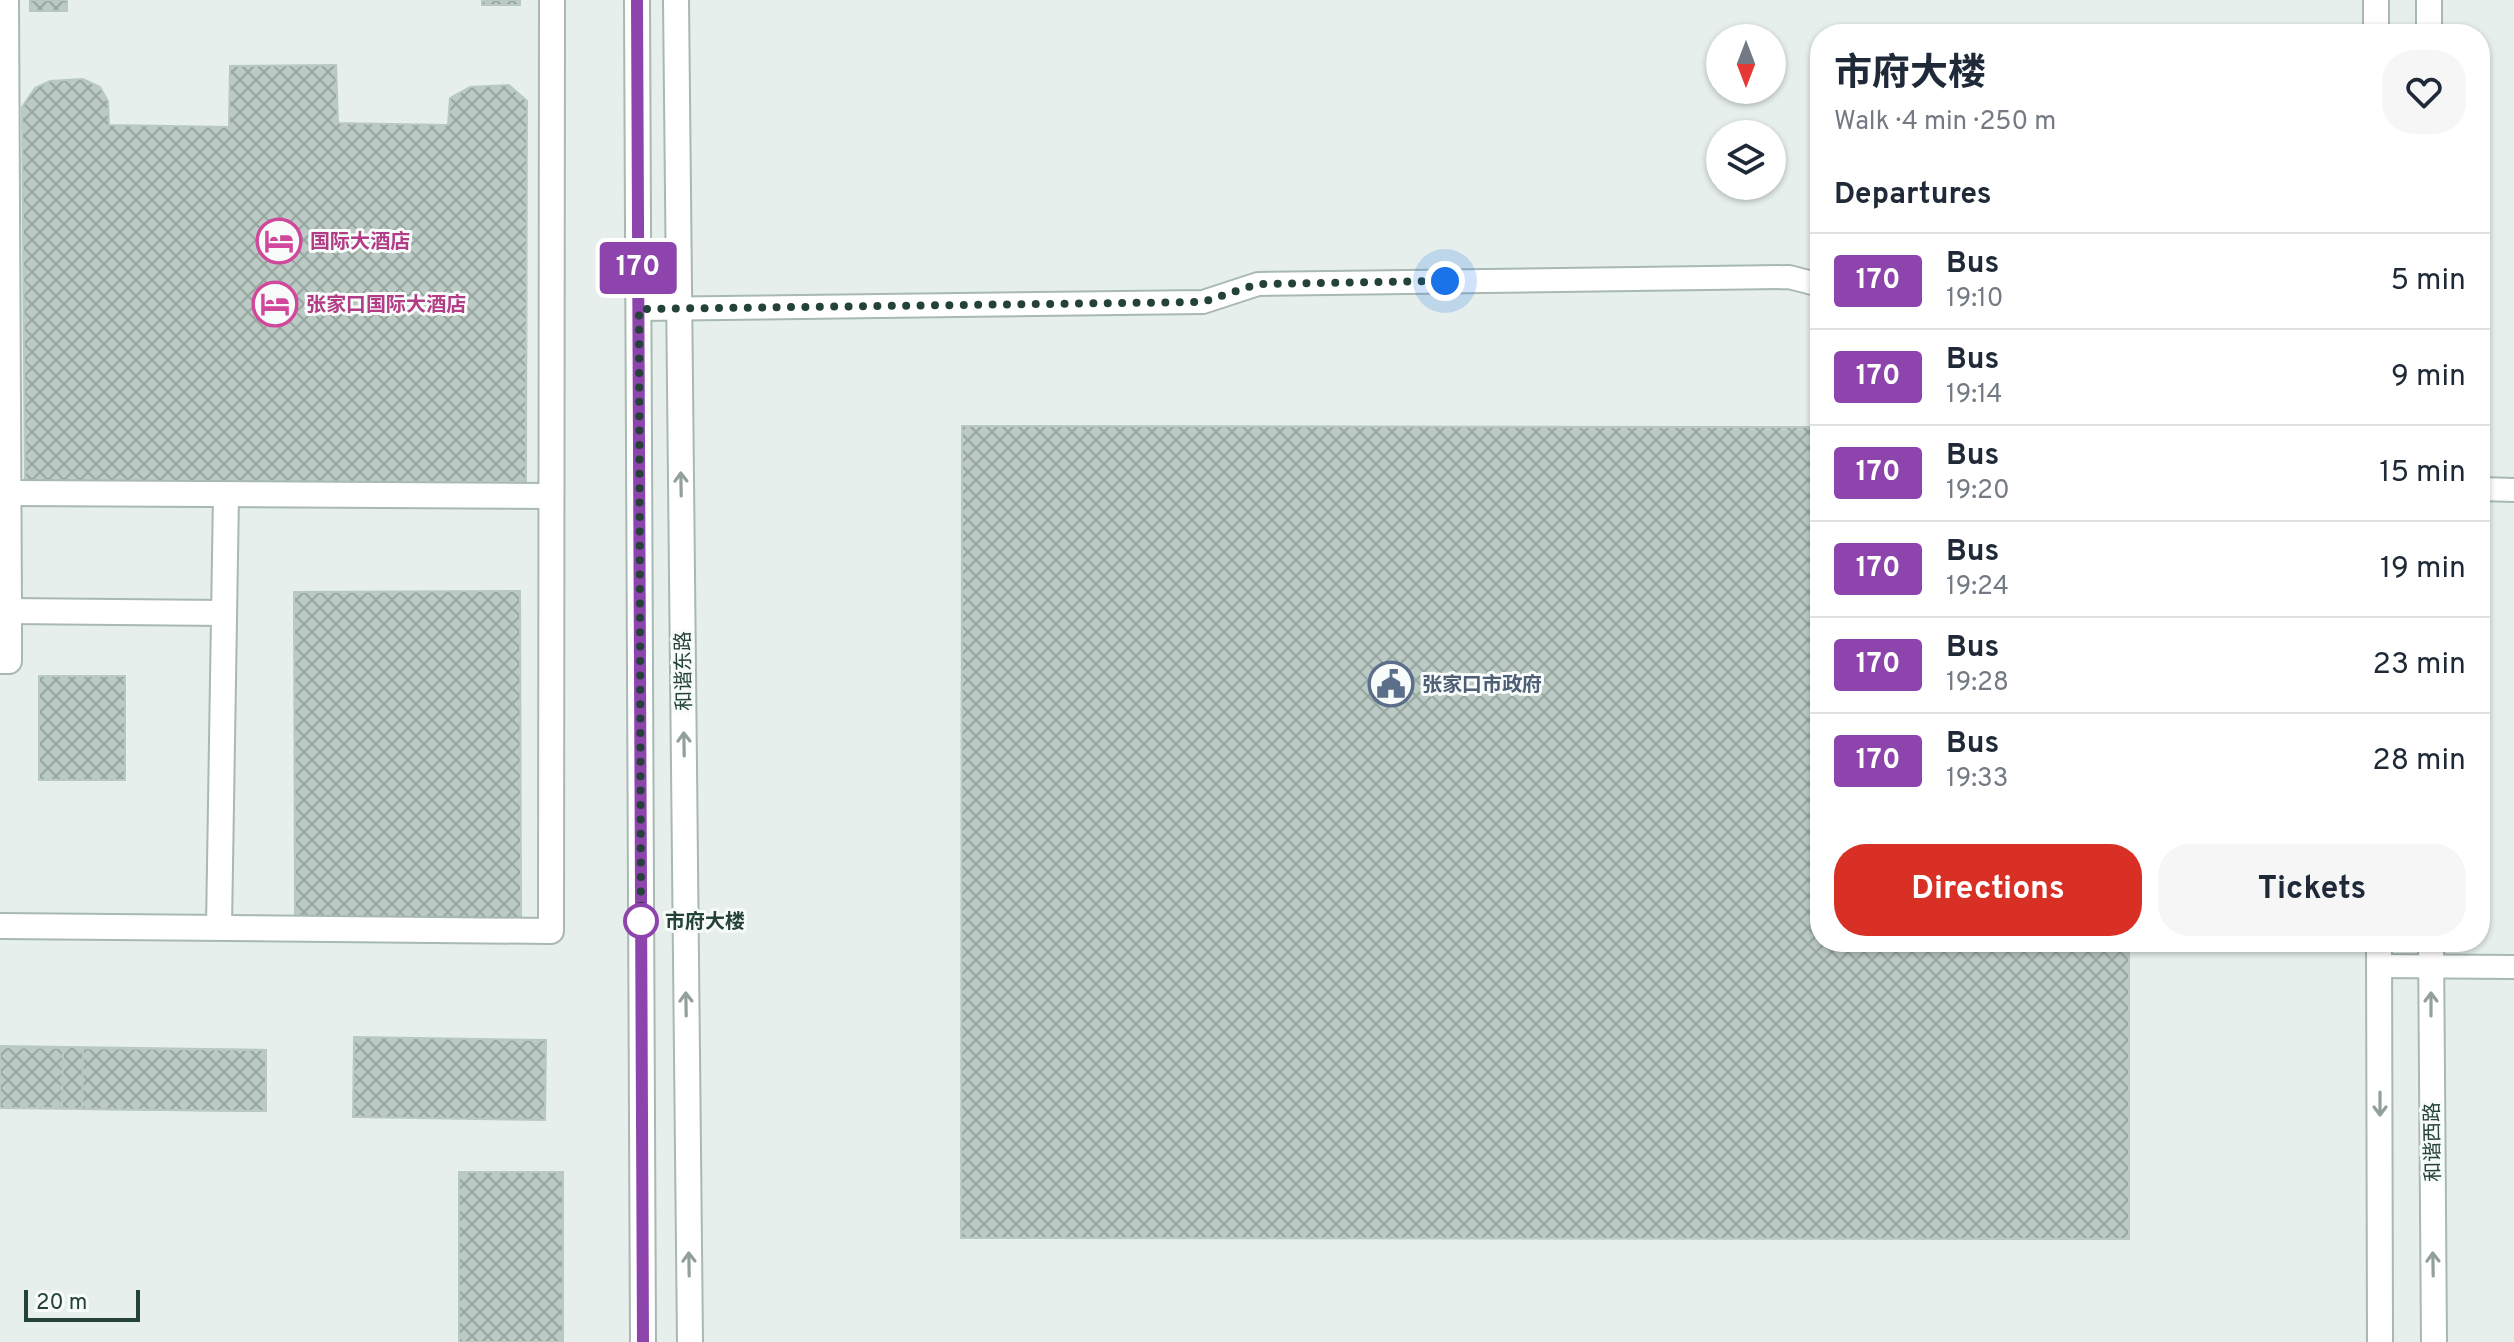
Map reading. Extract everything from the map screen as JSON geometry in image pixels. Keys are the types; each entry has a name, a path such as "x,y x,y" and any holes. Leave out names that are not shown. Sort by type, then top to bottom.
{"street":[{"path":"0,661 9,661 6,0"},
{"path":"0,926 551,931 552,0"},
{"path":"637,0 643,1342"},
{"name":"和谐东路","path":"676,0 690,1342"},
{"path":"2376,0 2376,24"},
{"path":"2429,0 2429,24"},
{"path":"10,493 551,496"},
{"path":"219,927 226,495"},
{"path":"9,611 224,613"},
{"path":"2379,954 2380,1342"},
{"name":"和谐西路","path":"2431,954 2434,1342"}],"lane":[{"path":"639,309 1203,302 1258,284 1789,277 1810,282"},
{"path":"2490,489 2514,490"},
{"path":"2379,954 2431,954 2514,967"}],"building":[{"path":"30,0 67,0 67,11 30,11"},
{"path":"482,0 520,0 520,5 482,5"},
{"name":"张家口国际大酒店","path":"336,65 338,123 448,125 450,98 470,87 509,85 527,101 526,482 25,481 22,107 35,88 50,81 83,79 100,87 108,101 109,125 229,127 230,66"},
{"name":"张家口市政府","path":"962,426 1810,427 1810,952 2129,952 2129,1239 961,1238"},
{"path":"520,591 521,922 295,922 294,592"},
{"path":"39,676 125,676 125,780 39,780"},
{"path":"354,1037 546,1040 545,1120 353,1117"},
{"path":"0,1046 266,1050 266,1111 0,1108"},
{"path":"0,1047 63,1048 62,1108 0,1108"},
{"path":"83,1048 266,1050 266,1111 82,1109"},
{"path":"459,1172 563,1172 563,1342 459,1342"}],"bus line":[{"name":"170","path":"637,0 643,1342"}],"place":[{"name":"国际大酒店","path":"279,241"},
{"name":"张家口国际大酒店","path":"275,304"},
{"name":"张家口市政府","path":"1391,684"},
{"name":"市府大楼","path":"641,921"}],"route":[{"path":"641,921 641,935 639,309 1203,302 1258,284 1445,281"}]}
